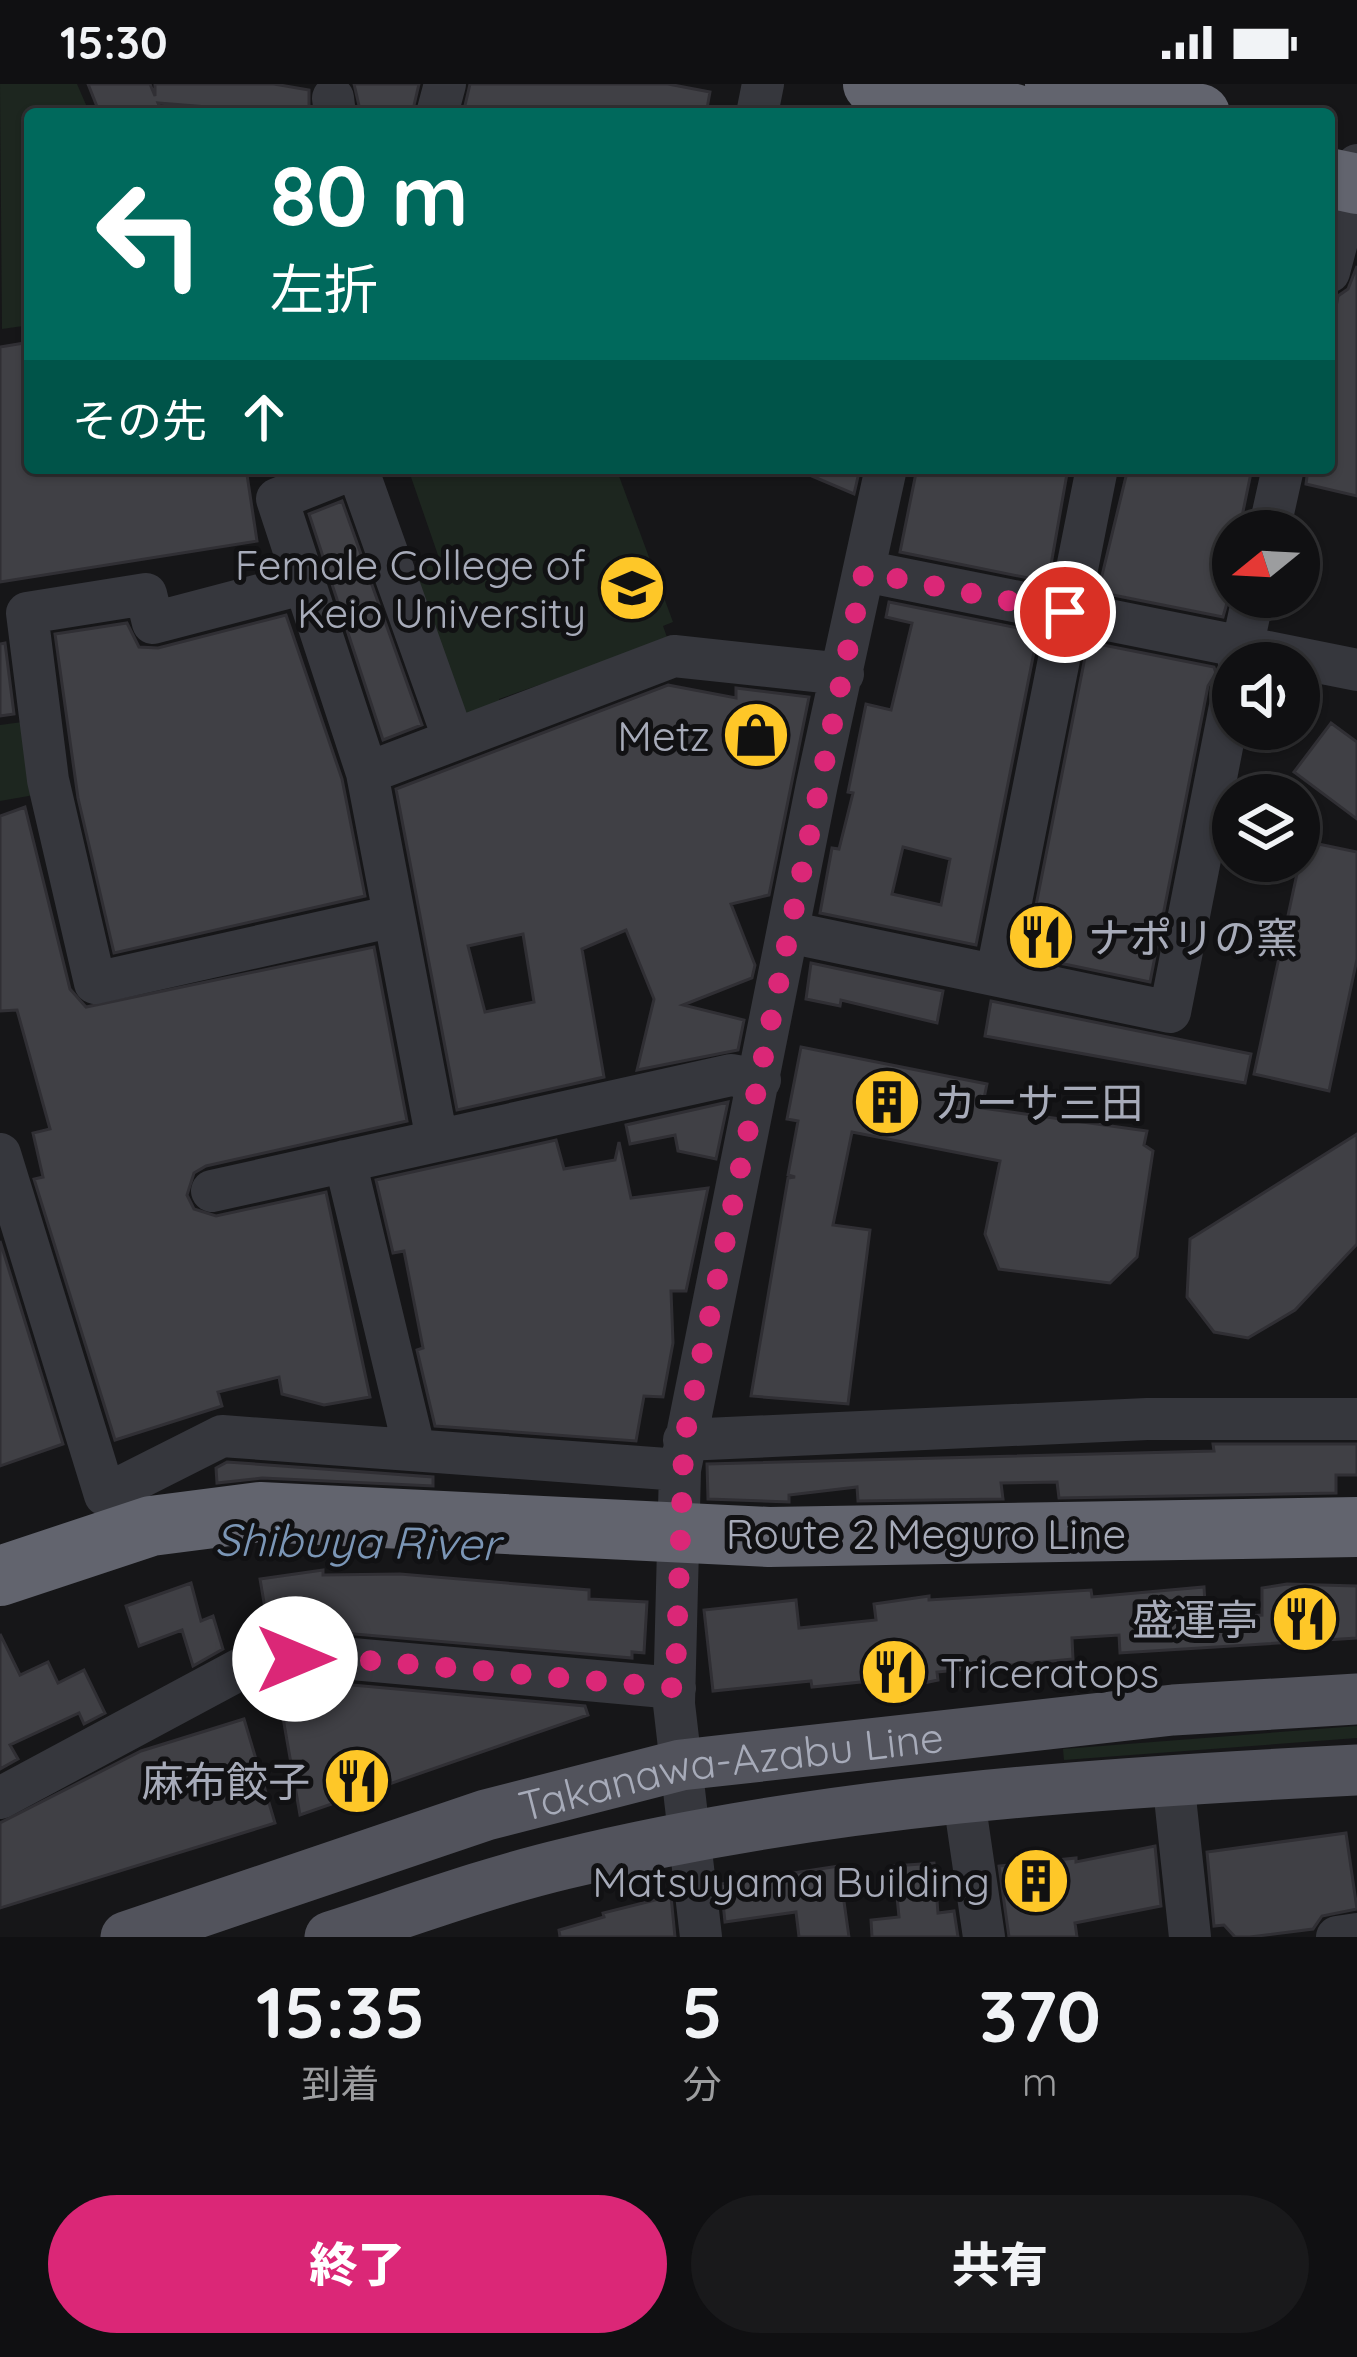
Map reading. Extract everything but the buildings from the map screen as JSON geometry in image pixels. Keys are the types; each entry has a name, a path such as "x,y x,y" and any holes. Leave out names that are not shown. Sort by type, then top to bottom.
{"highway":[{"path":"873,84 978,104"},
{"path":"1055,84 1171,108"},
{"name":"Route 2 Meguro Line","path":"0,1576 151,1526 260,1512 769,1537 1357,1527"},
{"name":"Route 2 Meguro Line","path":"0,1615 112,1575 263,1550 766,1574 1357,1566"}],"main road":[{"name":"Takanawa-Azabu Line","path":"126,1937 486,1815 681,1765 1173,1709 1357,1699"},
{"name":"Takanawa-Azabu Line","path":"330,1937 512,1878 688,1837 964,1800 1173,1779 1357,1770"}],"street":[{"path":"1335,237 1347,166"},
{"path":"341,474 277,499 367,772 437,1140"},
{"path":"358,474 454,740"},
{"path":"701,1937 675,1688 682,1455 885,474"},
{"path":"997,972 1096,474"},
{"path":"1274,510 1282,474"},
{"path":"864,572 1065,612 1212,648"},
{"path":"302,584 153,623 146,594 27,613 13,628 94,983 394,916"},
{"path":"367,772 674,656 843,674"},
{"path":"1320,665 1357,670"},
{"path":"788,932 997,972 1170,1012 1221,750"},
{"path":"212,1191 730,1075 760,1080"},
{"path":"0,1154 105,1495 222,1436 414,1448 682,1455 1147,1418 1357,1419"},
{"path":"345,1161 414,1448"},
{"path":"0,1798 246,1666 341,1658 675,1688"},
{"path":"1173,1779 1204,1936"},
{"path":"964,1800 984,1937"},
{"path":"1337,1937 1357,1934"}],"shaded area":[{"path":"0,84 77,84 87,108 24,108 24,326 2,329"},
{"path":"618,474 673,622 663,626 668,640 499,699 503,713 460,728 405,571 439,558 411,477"},
{"path":"30,721 40,794 0,801 0,725"},
{"path":"1357,1726 1357,1738 1064,1760 1063,1749"}],"place":[{"name":"Female College of Keio University","path":"632,588"},
{"name":"Metz","path":"756,735"},
{"name":"ナポリの窯","path":"1041,937"},
{"name":"カーサ三田","path":"887,1102"},
{"name":"盛運亭","path":"1305,1619"},
{"name":"Triceratops","path":"894,1672"},
{"name":"麻布餃子","path":"357,1781"},
{"name":"Matsuyama Building","path":"1036,1881"}],"route":[{"path":"295,1659 341,1658 675,1688 684,1440 864,572 1065,612"}],"water label":[{"name":"Shibuya River","path":"357,1541"}]}
